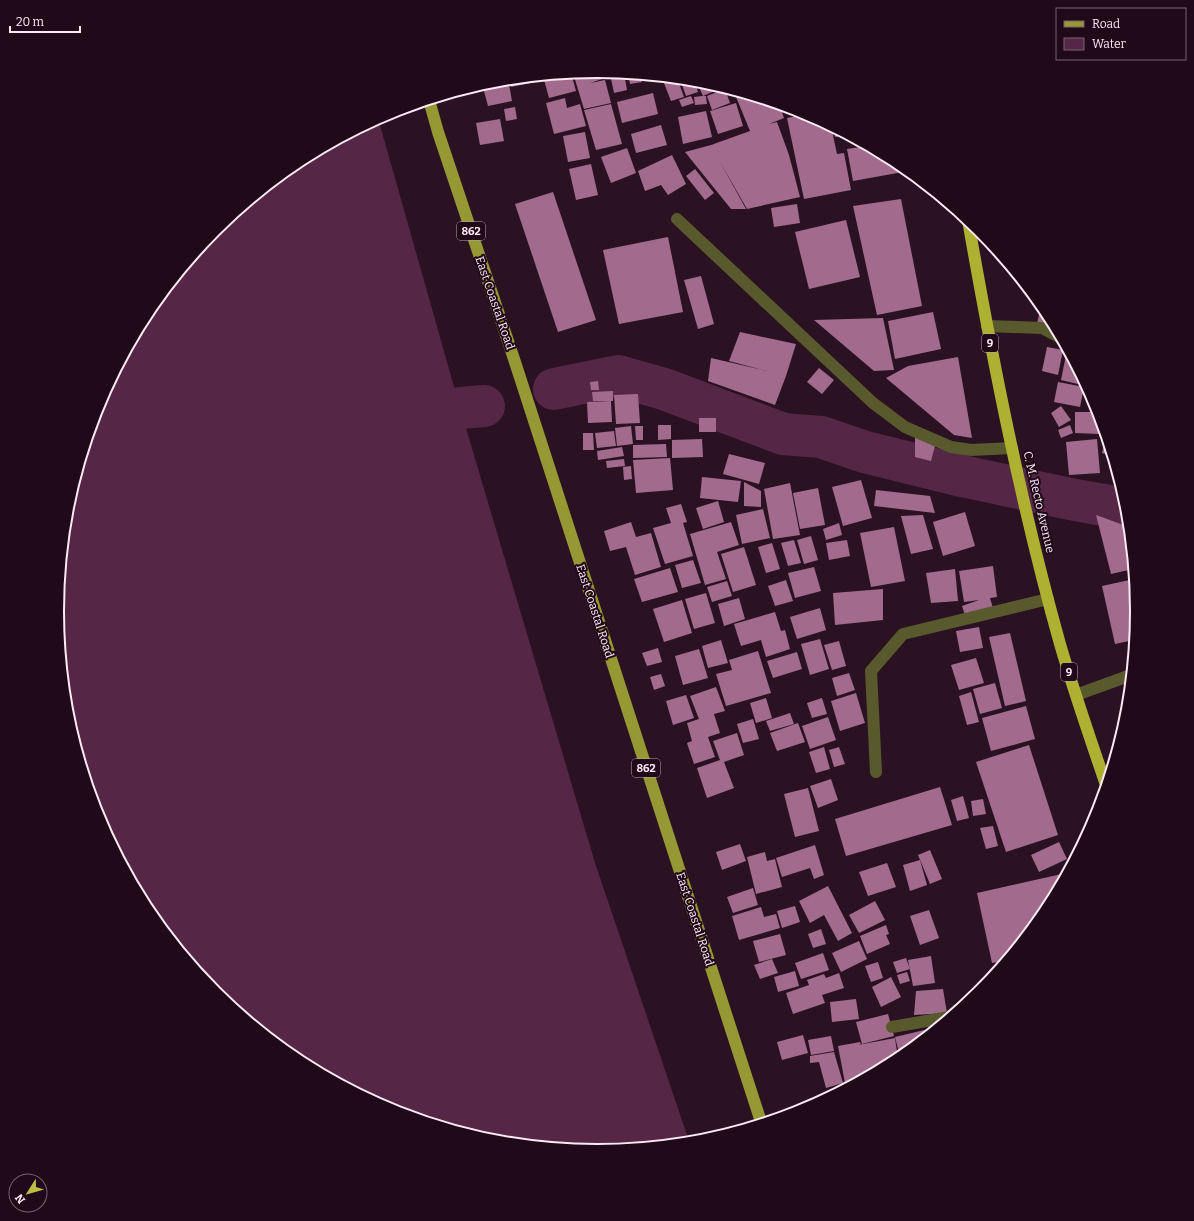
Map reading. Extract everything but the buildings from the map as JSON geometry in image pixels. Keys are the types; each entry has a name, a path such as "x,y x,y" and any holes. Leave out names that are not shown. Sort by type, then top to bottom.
{"highway":[{"name":"C. M. Recto Avenue","path":"970,230 987,326 1012,448 1048,599 1076,695 1103,777"}],"main road":[{"name":"East Coastal Road","path":"430,105 760,1118"}],"street":[{"path":"677,219 873,403 905,427 951,447 971,450 1012,448"},
{"path":"987,326 1042,328 1053,334"},
{"path":"876,772 872,671 903,634 1048,599"},
{"path":"1076,695 1125,677"},
{"path":"892,1027 938,1019"}],"water":[{"path":"380,124 460,408 595,863 687,1135 667,1139 597,1144 527,1139 493,1133 459,1125 393,1103 361,1089 301,1054 246,1011 220,987 196,962 174,935 135,877 119,846 92,782 82,748 74,714 65,645 65,576 74,507 82,473 92,439 119,375 135,344 174,286 196,259 220,234 246,210 301,167 361,132"}],"waterway":[{"path":"554,389 618,376 664,389 783,434 821,437 865,452 962,476 1075,500 1120,508"},
{"path":"460,408 484,406"}]}
